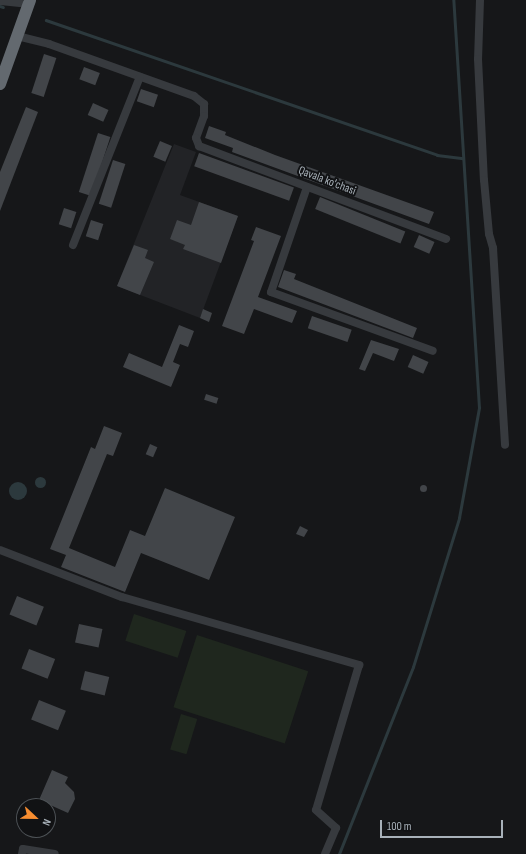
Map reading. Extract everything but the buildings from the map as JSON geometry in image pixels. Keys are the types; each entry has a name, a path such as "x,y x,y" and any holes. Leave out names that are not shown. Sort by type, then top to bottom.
{"highway":[{"path":"0,84 17,36 24,1"},
{"path":"0,60 24,1"}],"street":[{"path":"480,0 478,59 484,180 489,234 493,248 505,445"},
{"path":"0,1 24,1"},
{"path":"17,36 49,44 140,77 73,245"},
{"name":"Qavala ko'chasi","path":"140,77 194,96 204,104 204,116 196,138 199,146 446,239"},
{"path":"307,187 271,292 433,351"},
{"path":"0,550 122,597 359,665 316,810 336,828 325,854"},
{"path":"22,854 23,849 56,854"}],"shaded area":[{"path":"174,144 196,152 180,195 238,216 200,318 117,286"},
{"path":"38,477 42,477 44,478 44,486 38,487 35,484 35,480"},
{"path":"18,482 24,485 27,491 24,497 18,500 12,497 9,491 12,485"},
{"path":"134,614 186,631 178,658 125,641"},
{"path":"197,635 308,671 285,743 174,707"},
{"path":"181,714 197,719 186,754 170,749"}],"waterway":[{"path":"339,854 413,667 459,518 479,408 453,0"},
{"path":"46,20 437,155 463,158"}]}
